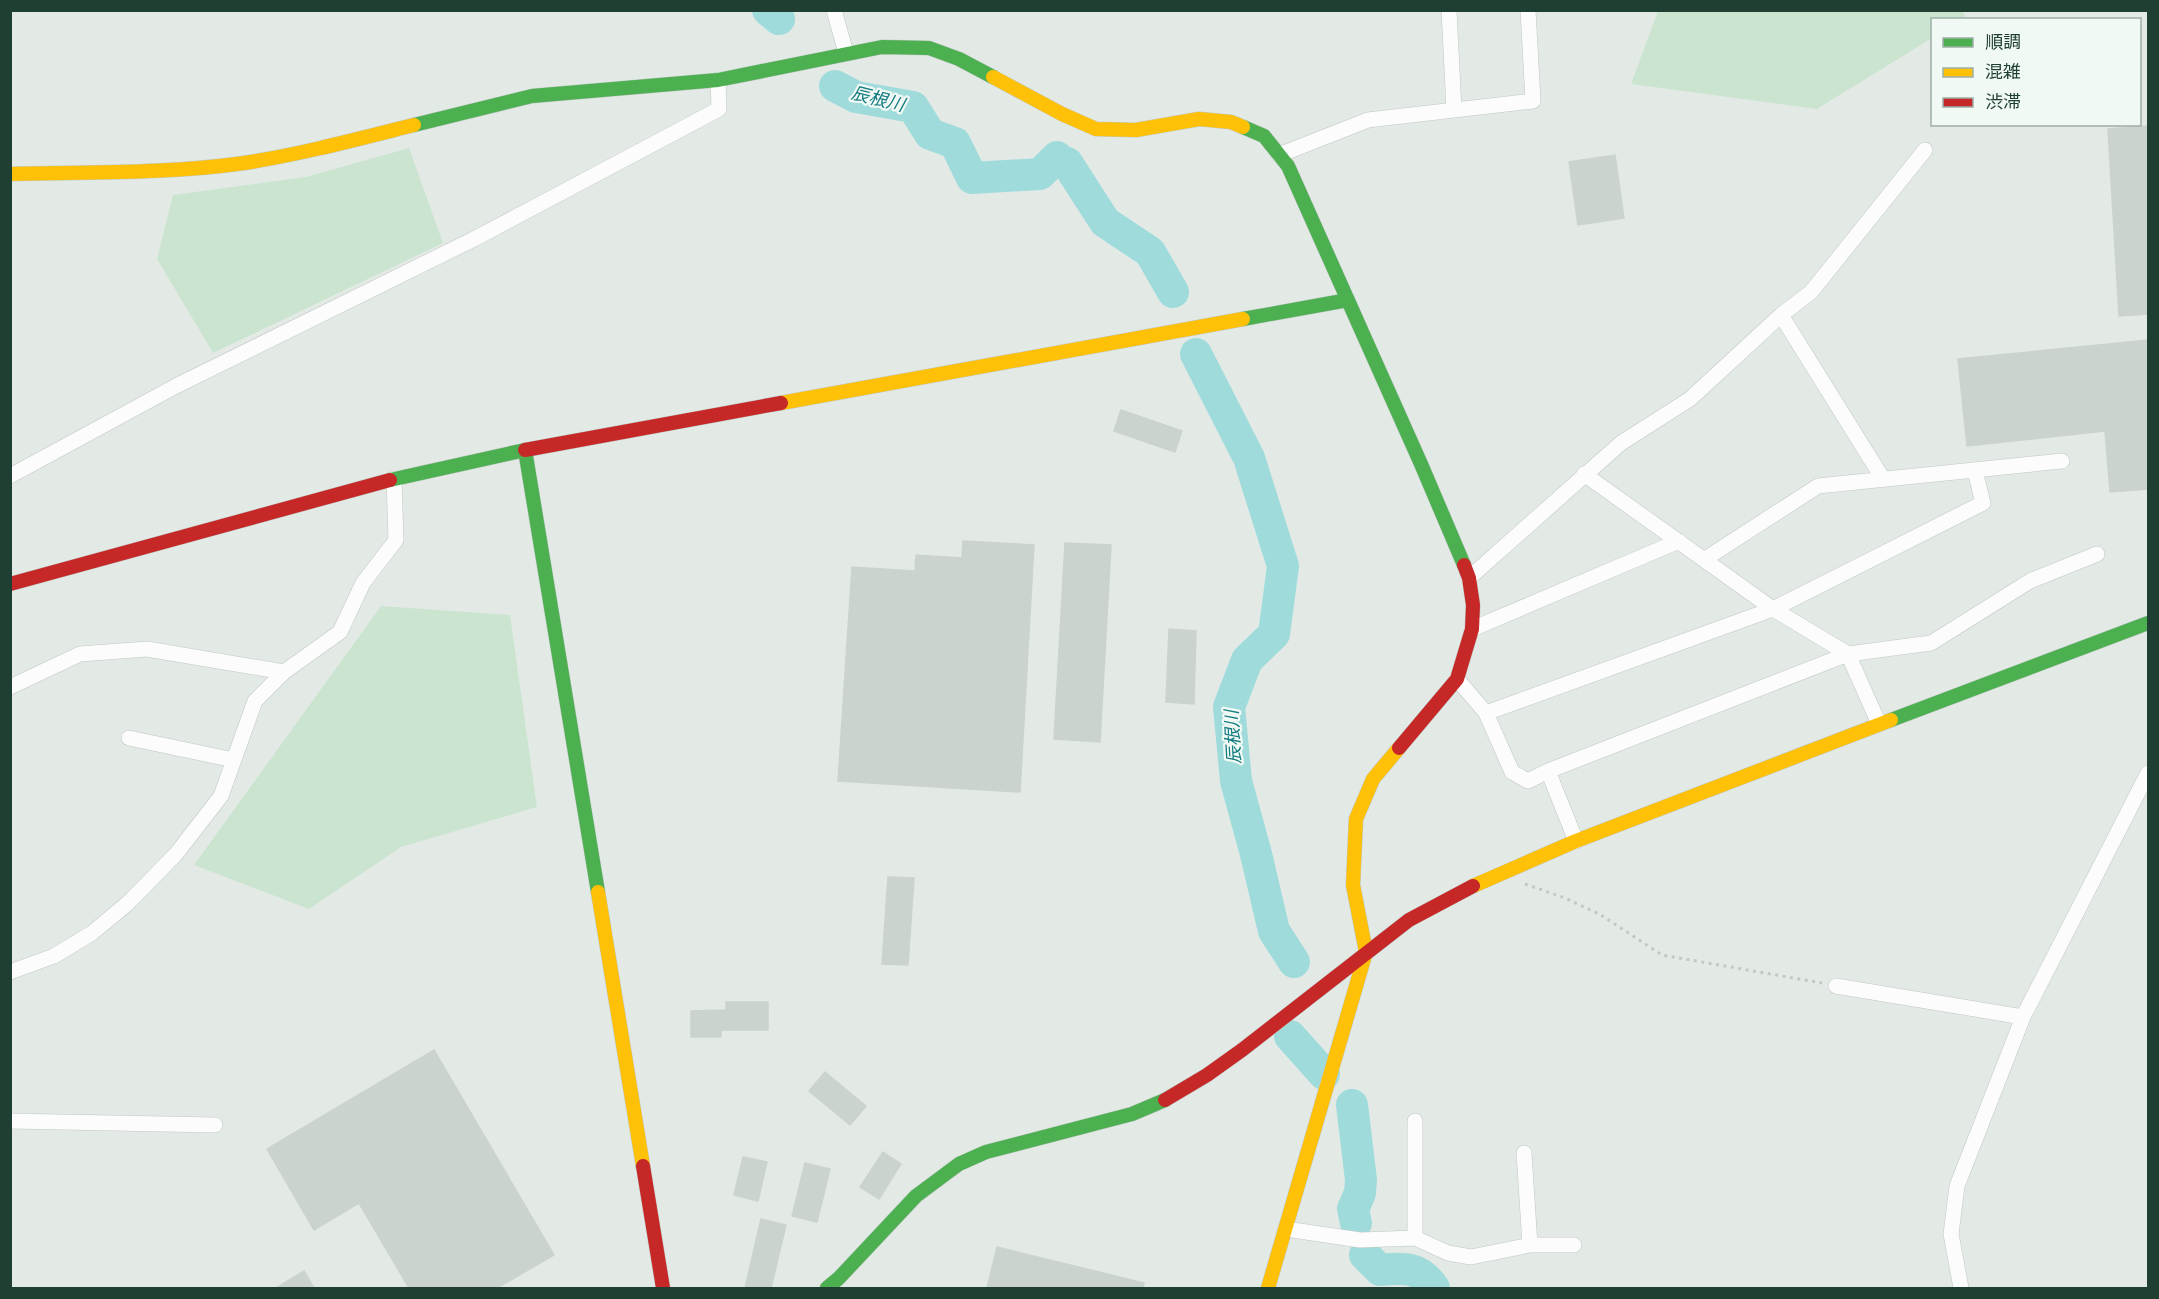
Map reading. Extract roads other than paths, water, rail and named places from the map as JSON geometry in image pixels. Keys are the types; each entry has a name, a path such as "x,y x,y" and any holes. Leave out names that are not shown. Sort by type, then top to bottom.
{"street":[{"path":"834,10 846,53"},
{"path":"1449,10 1454,110"},
{"path":"1279,155 1368,120 1533,101 1528,10"},
{"path":"10,174 176,170 243,163 305,152 532,96 718,80 882,47 929,48 959,59 1062,114 1096,129 1136,130 1199,119 1232,122 1264,136 1288,166 1348,300 1469,578 1473,605 1472,629 1457,679 1373,779 1356,819 1353,885 1366,952 1268,1288"},
{"path":"10,476 176,386 474,239 719,109 718,80"},
{"path":"1469,578 1622,442 1690,399 1781,315 1811,292 1924,150"},
{"path":"10,584 394,478 525,450 1348,300"},
{"path":"1781,315 1883,479"},
{"path":"525,450 663,1288"},
{"path":"1705,559 1818,486 2062,461"},
{"path":"1486,713 1773,609 1983,503 1975,471"},
{"path":"1584,474 1773,609 1848,654 1880,724"},
{"path":"10,972 54,956 92,933 128,903 176,854 221,796 255,701 285,672 340,632 363,583 396,540 394,478"},
{"path":"1472,629 1679,541"},
{"path":"1457,679 1486,713 1512,772 1528,781 1548,771 1848,654 1930,643 2030,581 2097,554"},
{"path":"826,1288 839,1278 916,1196 959,1164 986,1152 1132,1114 1172,1097 1207,1076 1242,1050 1409,920 1483,881 1576,841 2148,623"},
{"path":"10,687 80,654 147,649 285,672"},
{"path":"129,738 234,760"},
{"path":"1548,771 1576,841"},
{"path":"1961,1288 1951,1234 1957,1186 2023,1017 2148,773"},
{"path":"1836,986 2023,1017"},
{"path":"10,1120 215,1125"},
{"path":"1415,1122 1415,1238"},
{"path":"1524,1153 1530,1245"},
{"path":"1286,1229 1360,1240 1415,1238 1448,1253 1471,1257 1530,1245 1574,1245"}],"waterway":[{"name":"辰根川","path":"768,10 779,19"},
{"name":"辰根川","path":"835,86 856,97 913,107 930,134 955,143 972,178 1040,174 1057,157"},
{"name":"辰根川","path":"1067,163 1105,222 1150,252 1173,292"},
{"name":"辰根川","path":"1196,354 1249,458 1283,566 1274,634 1247,660 1229,707 1236,781 1274,931 1294,962"},
{"name":"辰根川","path":"1290,1036 1324,1074"},
{"name":"辰根川","path":"1352,1105 1361,1180 1360,1193 1353,1209 1356,1223"},
{"name":"辰根川","path":"1365,1255 1380,1270 1397,1269 1417,1272 1434,1288"}]}
